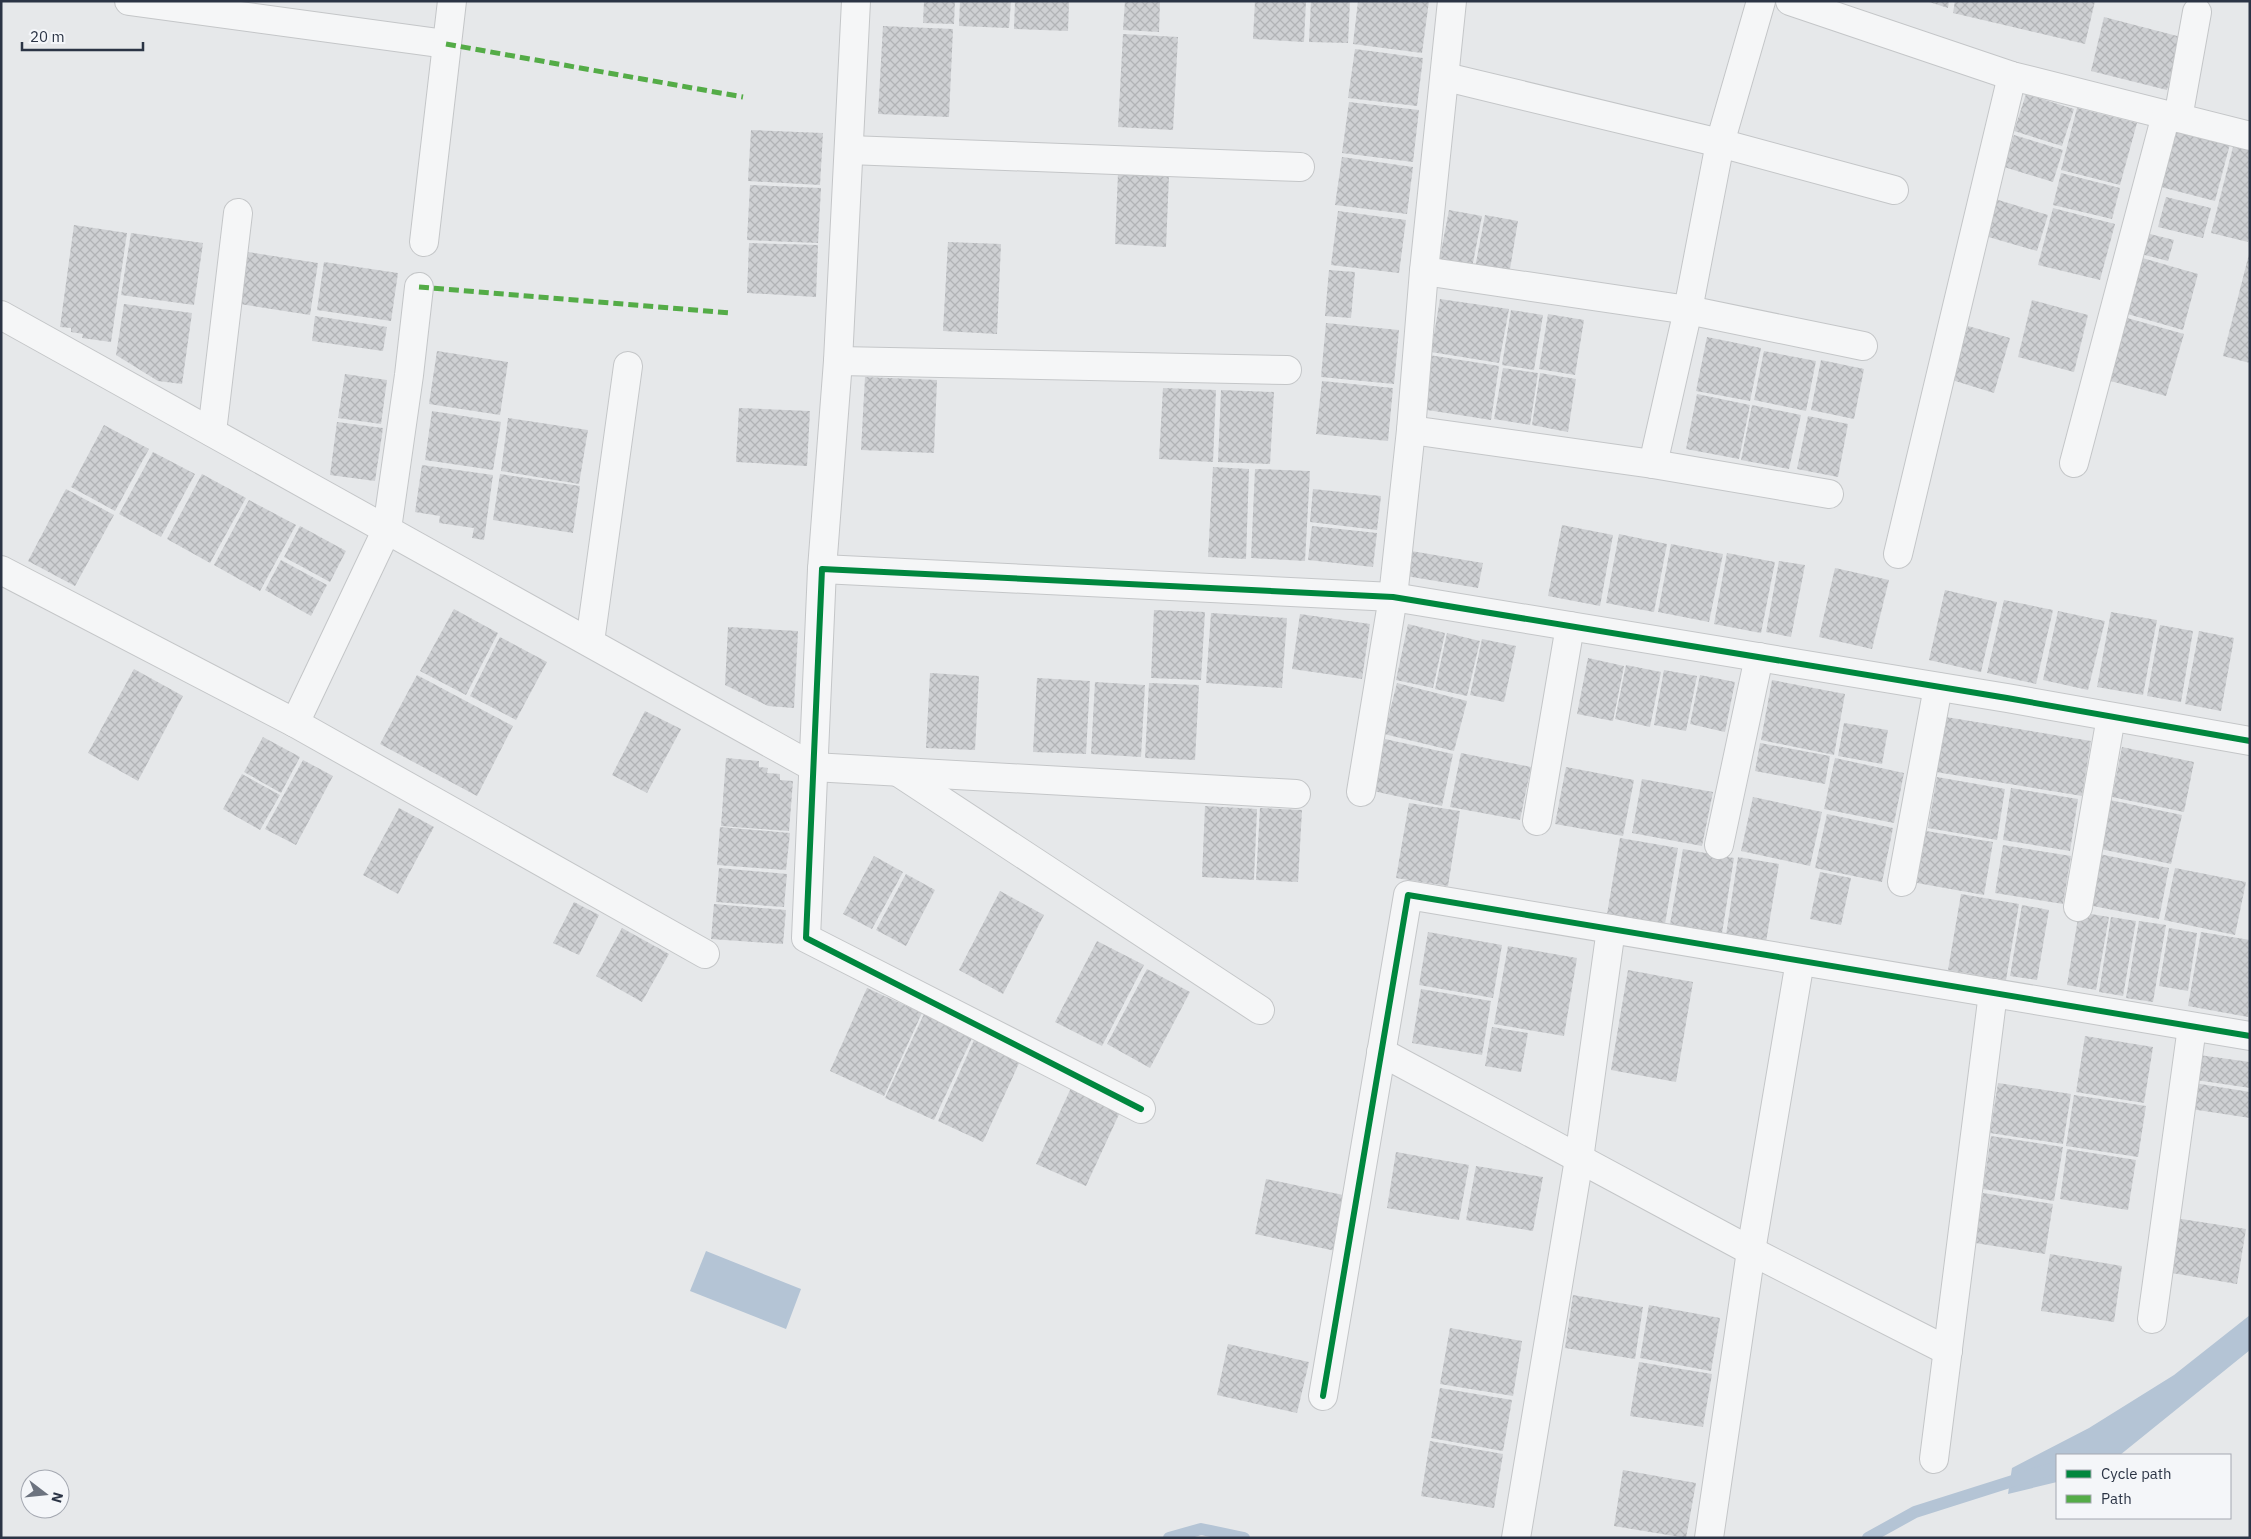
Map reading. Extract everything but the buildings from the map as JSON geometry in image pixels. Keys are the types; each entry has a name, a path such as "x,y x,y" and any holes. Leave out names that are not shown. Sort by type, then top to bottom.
{"street":[{"path":"129,1 446,44"},
{"path":"424,242 452,1"},
{"path":"856,1 838,361 822,569 806,938 1141,1109"},
{"path":"1361,792 1393,597 1411,430 1424,271 1446,77 1452,1"},
{"path":"1653,464 1688,310 1720,143 1761,1"},
{"path":"1790,1 2012,76 2250,136"},
{"path":"2074,463 2172,116 2197,12"},
{"path":"1898,554 2012,76"},
{"path":"1446,77 1720,143 1894,190"},
{"path":"849,150 1300,167"},
{"path":"212,432 238,213"},
{"path":"1424,271 1688,310 1863,346"},
{"path":"295,723 387,529 409,375 419,287"},
{"path":"1,314 813,767 1296,794"},
{"path":"838,361 1287,370"},
{"path":"590,642 628,366"},
{"path":"1411,430 1653,464 1829,494"},
{"path":"822,569 1393,597 1938,687 2250,741"},
{"path":"1,570 295,723 705,954"},
{"path":"1537,821 1570,626"},
{"path":"1719,845 1759,657"},
{"path":"1902,882 1938,687"},
{"path":"2078,907 2111,717"},
{"path":"897,771 1260,1010"},
{"path":"1323,1396 1408,895 2250,1036"},
{"path":"1516,1538 1578,1159 1611,929"},
{"path":"1709,1538 1751,1251 1800,961"},
{"path":"1934,1459 1993,993"},
{"path":"2152,1319 2192,1027"},
{"path":"1381,1052 1751,1251 1948,1351"}],"water":[{"path":"706,1251 801,1289 786,1329 690,1291"},
{"path":"2250,1315 2250,1350 2121,1454 2056,1454 2056,1482 2008,1494 2012,1468 2089,1428 2174,1375"}],"waterway":[{"path":"1868,1538 1915,1512 2056,1467"},
{"path":"1169,1538 1201,1529 1244,1538"}],"marked path":[{"path":"446,44 743,97"},
{"path":"419,287 731,313"}],"cycle path":[{"path":"1141,1109 806,938 822,569 1393,597 2007,698 2250,741"},
{"path":"1323,1396 1408,895 2250,1036"}]}
